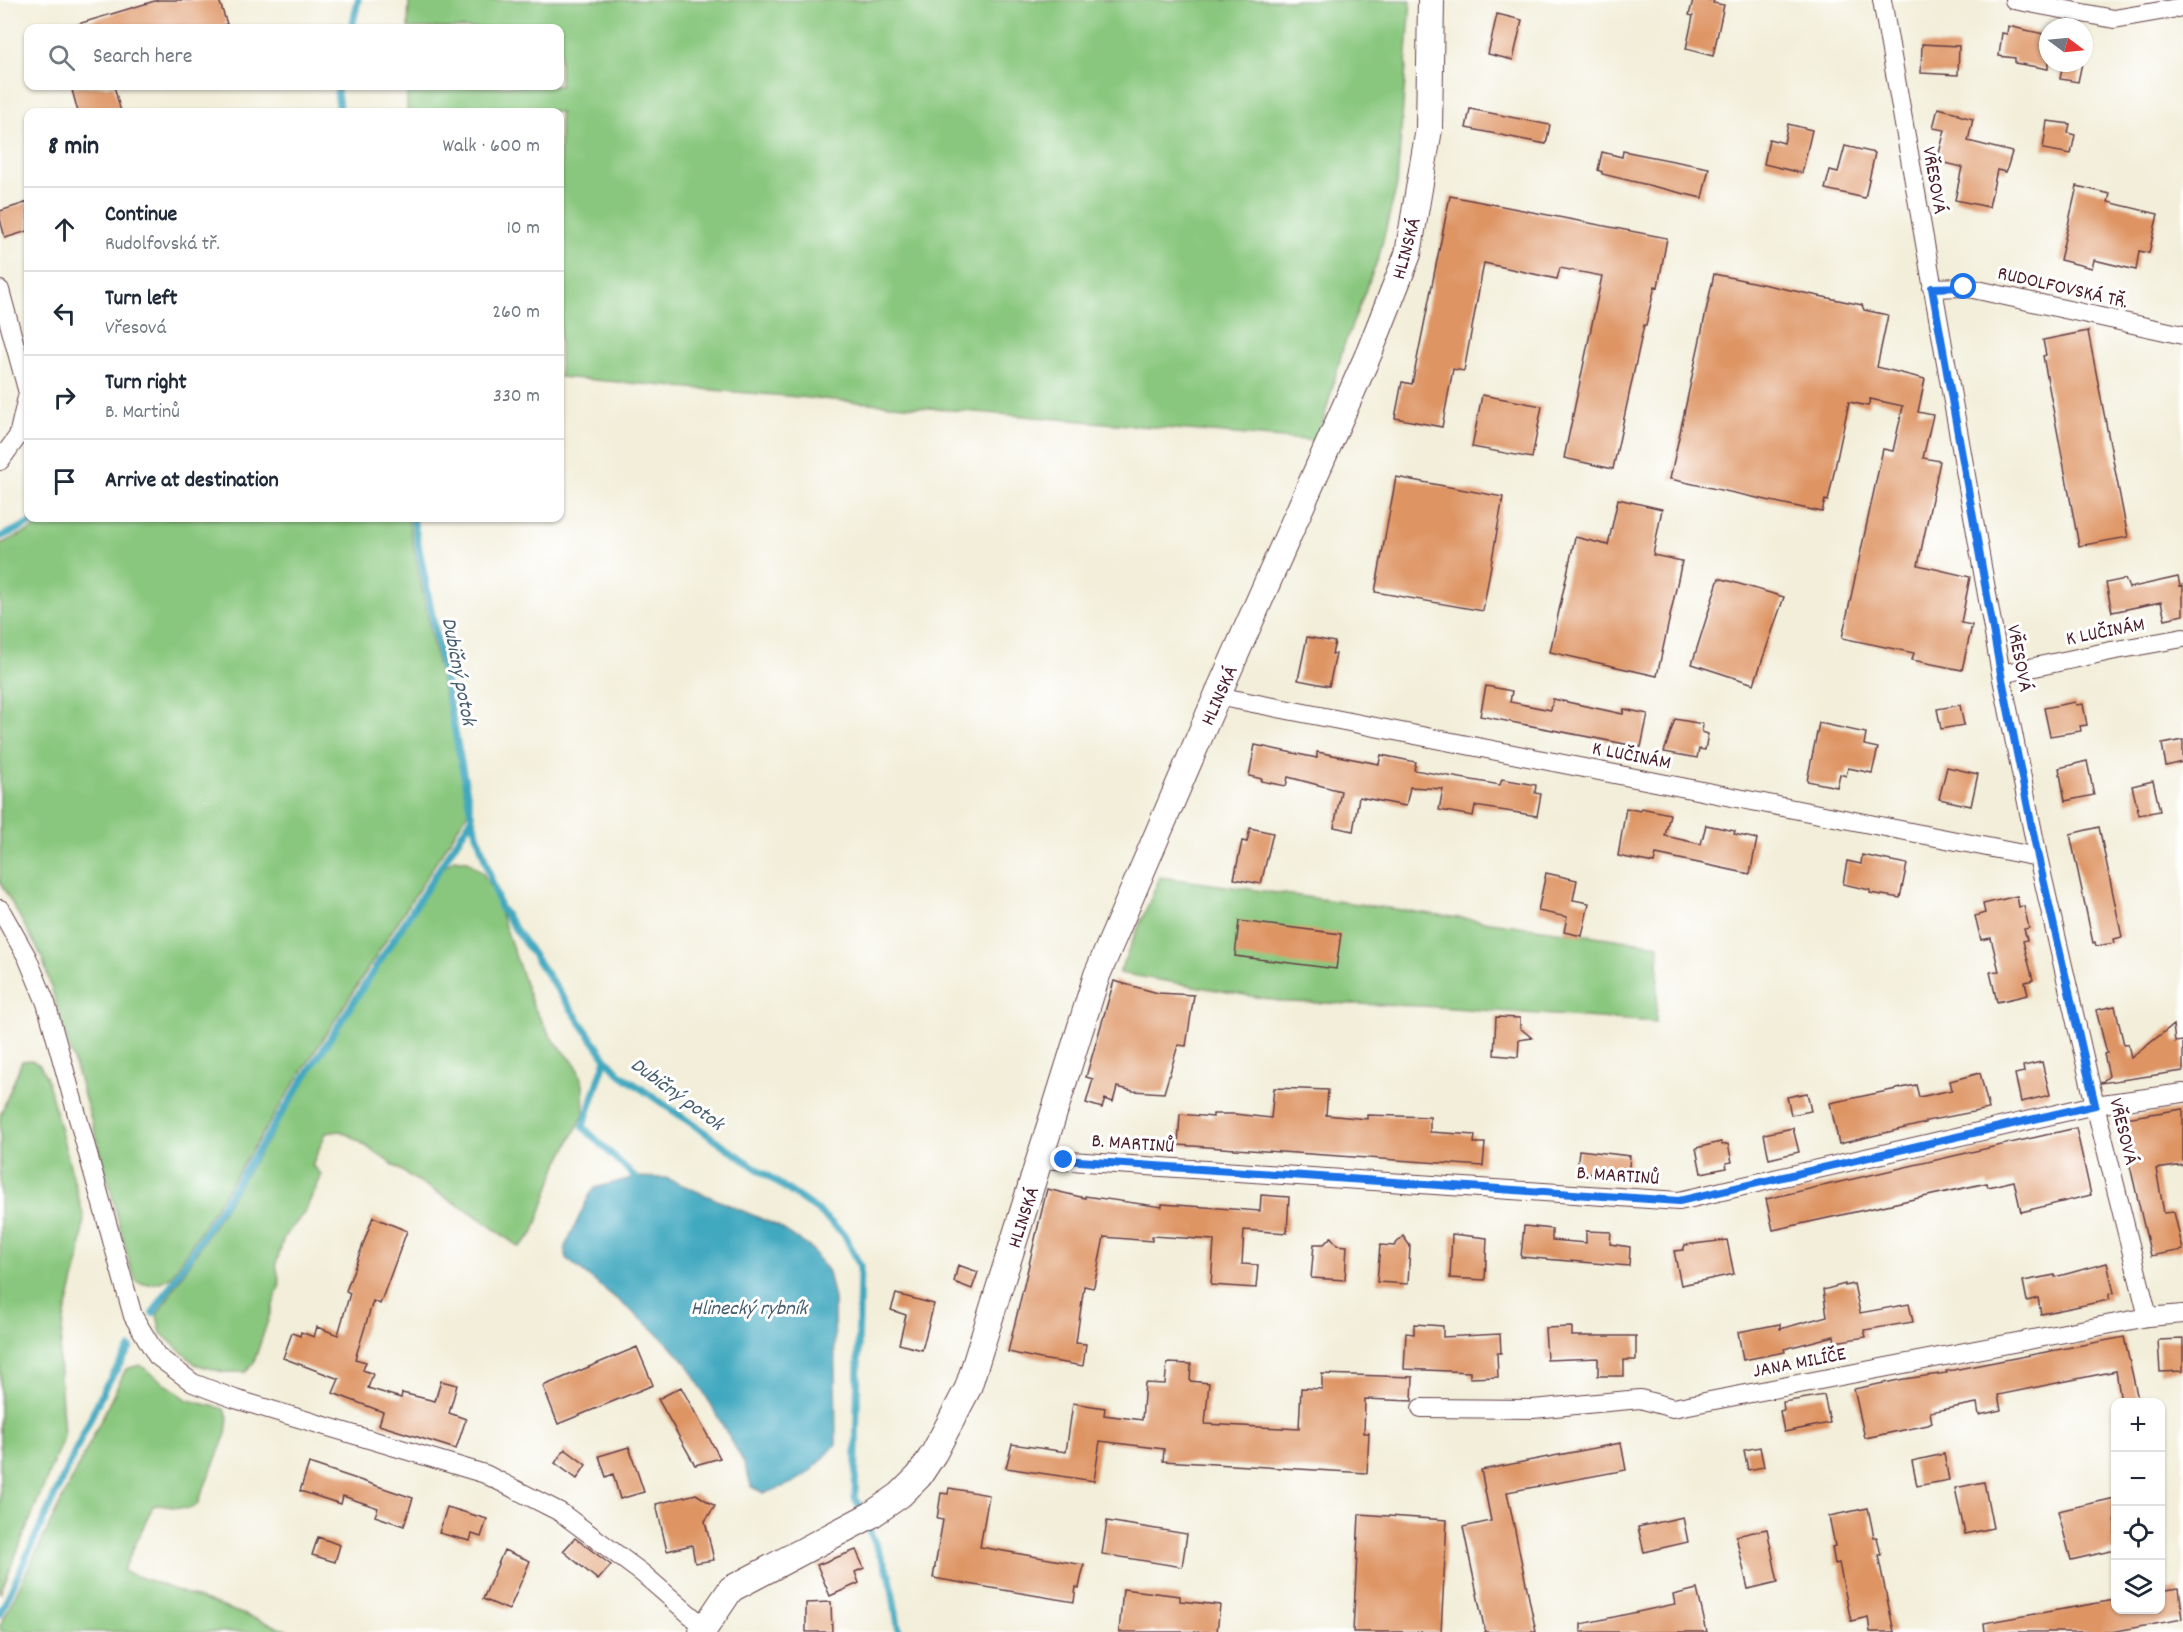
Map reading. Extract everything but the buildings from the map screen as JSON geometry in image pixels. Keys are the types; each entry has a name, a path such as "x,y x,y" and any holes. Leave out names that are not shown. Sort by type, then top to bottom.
{"street":[{"name":"HLINSKÁ","path":"703,1629 730,1589 863,1520 900,1495 919,1476 934,1453 968,1388 1097,975 1217,696 1369,353 1408,254 1429,129 1431,0"},
{"name":"VŘESOVÁ","path":"1882,0 2001,674 2038,857 2095,1105 2148,1317"},
{"path":"2014,0 2114,19 2183,7"},
{"name":"RUDOLFOVSKÁ TŘ.","path":"1932,288 1964,287 2183,335"},
{"path":"0,290 24,378"},
{"path":"0,461 18,436 24,410"},
{"name":"K LUČINÁM","path":"2001,674 2183,638"},
{"name":"K LUČINÁM","path":"1217,696 2038,857"},
{"path":"0,909 27,957 46,1003 133,1316 157,1356 193,1383 235,1398 485,1474 560,1512 642,1573 703,1629"},
{"name":"B. MARTINŮ","path":"1040,1159 1679,1201 2095,1105 2183,1093"},
{"name":"JANA MILÍČE","path":"1421,1408 1533,1408 1640,1399 1673,1408 2148,1317 2183,1314"}],"green space":[{"path":"409,0 1411,0 1397,185 1379,256 1343,348 1318,441 564,377 564,108 407,108 407,90 564,90 564,24 408,24"},
{"path":"48,522 409,522 470,809 171,1277 158,1283 137,1282 131,1270 98,1142 42,957 0,882 0,544"},
{"path":"454,859 467,861 483,873 493,892 533,1006 551,1037 576,1065 583,1085 584,1114 557,1166 533,1234 519,1247 472,1213 408,1175 351,1136 340,1131 326,1133 312,1165 322,1175 304,1213 284,1237 276,1264 280,1284 254,1362 246,1372 223,1372 195,1364 161,1333 157,1315 437,873"},
{"path":"1160,877 1659,945 1656,1022 1423,1006 1285,1002 1119,973"},
{"path":"31,1060 40,1065 47,1079 84,1218 79,1260 63,1323 59,1359 64,1436 0,1594 0,1116 22,1061"},
{"path":"140,1365 188,1400 224,1409 228,1417 226,1434 197,1505 189,1509 153,1506 123,1571 292,1632 0,1632 0,1626 126,1369"}],"water":[{"name":"Hlinecký rybník","path":"635,1177 666,1178 778,1226 811,1248 828,1272 834,1299 836,1444 812,1470 786,1486 763,1493 751,1486 744,1463 687,1363 651,1327 566,1258 565,1247 595,1188"}],"waterway":[{"name":"Dubičný potok","path":"353,24 358,0"},
{"name":"Dubičný potok","path":"338,90 339,108"},
{"path":"0,537 33,522"},
{"name":"Dubičný potok","path":"414,522 472,818 500,907 606,1059 620,1074 817,1210 844,1234 860,1266 855,1498 862,1513"},
{"path":"153,1313 472,818"},
{"path":"606,1059 583,1127 635,1177"},
{"path":"0,1614 104,1389 130,1348"},
{"name":"Dubičný potok","path":"866,1523 890,1577 899,1632"}],"route":[{"path":"1064,1160 1679,1201 2095,1105 2038,857 2001,674 1932,288 1964,287"}]}
